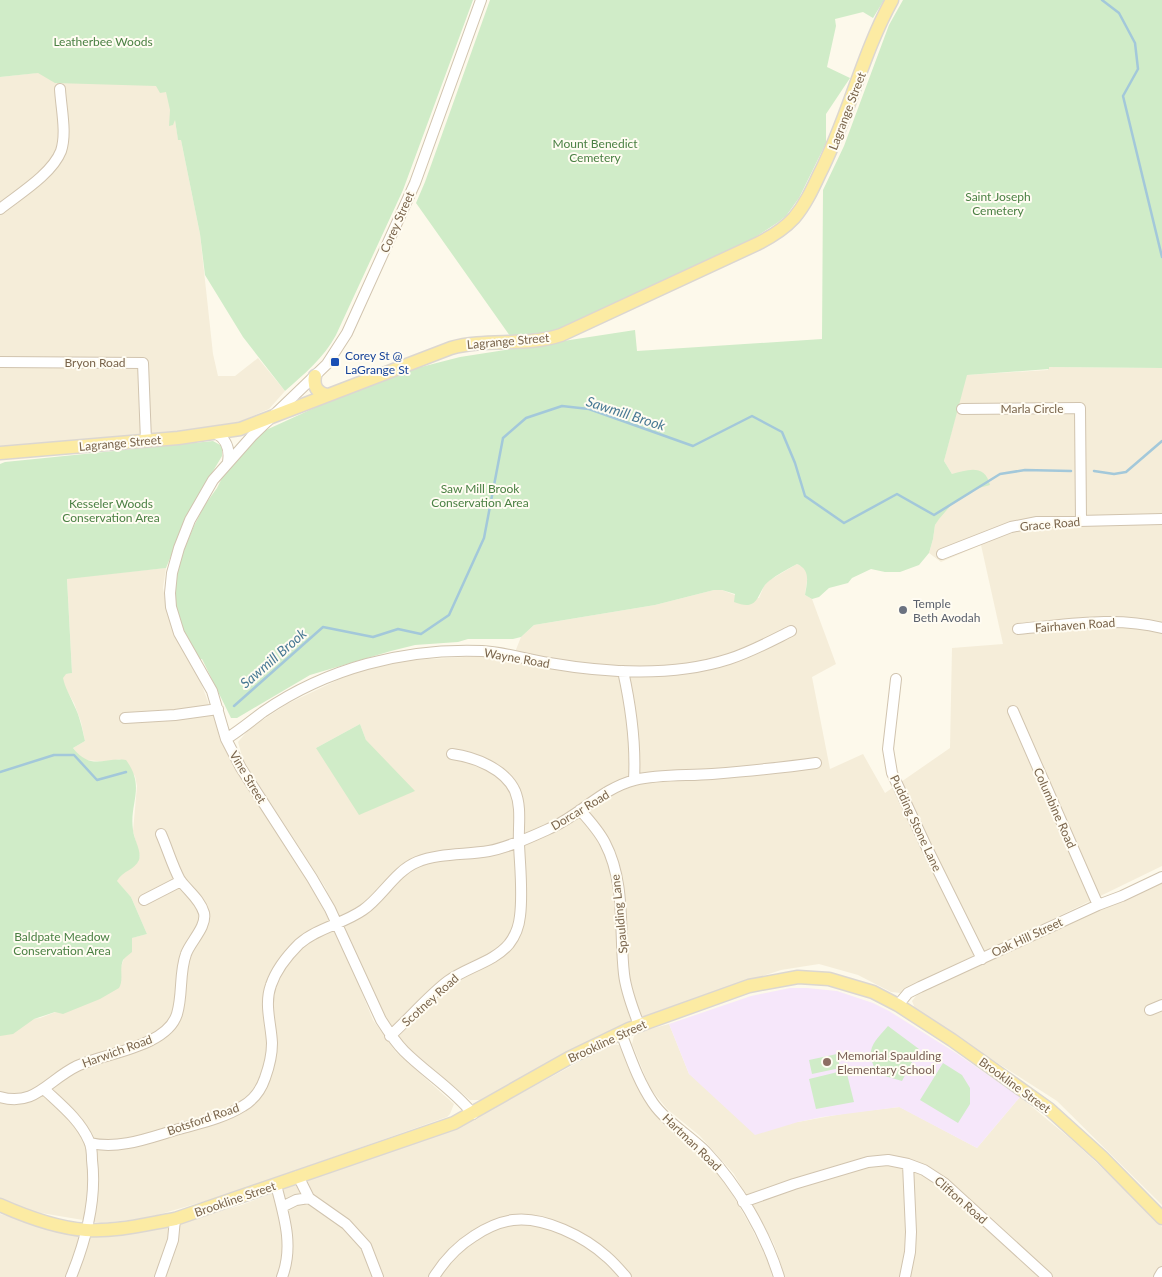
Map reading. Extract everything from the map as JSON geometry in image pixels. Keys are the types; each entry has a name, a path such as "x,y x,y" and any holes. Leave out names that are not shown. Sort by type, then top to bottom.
{"main road":[{"name":"Lagrange Street","path":"0,453 146,441 244,428 432,354 457,346 481,342 528,342 561,335 757,244 777,233 801,209 835,142 879,27 892,0"},
{"path":"315,376 316,389 327,396"},
{"name":"Brookline Street","path":"0,1205 44,1222 87,1230 128,1228 175,1219 454,1123 569,1058 639,1025 749,986 798,977 829,979 873,992 898,1005 959,1045 1048,1109 1102,1157 1162,1218"}],"street":[{"name":"Corey Street","path":"271,418 331,359 347,333 408,198 481,0"},
{"path":"0,209 45,173 60,152 63,131 60,89"},
{"name":"Bryon Road","path":"0,362 143,363 146,441"},
{"name":"Marla Circle","path":"962,408 1080,408 1081,521"},
{"name":"Vine Street","path":"271,418 213,480 190,520 172,573 171,607 179,633 212,691 226,740 241,768 312,878 338,924 374,1007 390,1036 405,1052 463,1102 472,1114"},
{"path":"215,433 226,443 229,453 228,462"},
{"name":"Grace Road","path":"942,554 1010,527 1037,522 1162,519"},
{"name":"Fairhaven Road","path":"1018,629 1105,622 1131,622 1162,628"},
{"name":"Wayne Road","path":"226,740 264,712 314,684 348,670 396,656 482,651 506,654 549,664 623,671 688,668 728,659 757,648 791,631"},
{"path":"623,671 634,729 636,761 634,780"},
{"name":"Pudding Stone Lane","path":"896,679 888,748 892,773 982,959"},
{"path":"125,718 175,715 218,709"},
{"name":"Columbine Road","path":"1013,711 1098,905"},
{"name":"Scotney Road","path":"390,1036 446,982 501,952 517,932 520,915 518,841 520,814 515,791 499,773 483,763 465,756 452,754"},
{"name":"Dorcar Road","path":"338,924 366,908 409,866 419,862 491,850 518,841 556,826 611,790 634,780 764,770 816,763"},
{"name":"Spaulding Lane","path":"580,810 605,842 616,877 620,905 624,975 628,996 639,1025"},
{"name":"Harwich Road","path":"0,1097 10,1100 21,1100 31,1097 78,1065 155,1039 172,1024 177,1013 182,968 186,952 202,926 205,916 202,907 175,870 161,834"},
{"name":"Oak Hill Street","path":"898,1005 908,993 920,986 1162,877"},
{"path":"144,900 181,880"},
{"name":"Botsford Road","path":"90,1143 102,1146 137,1141 228,1113 244,1106 262,1087 271,1061 272,1044 267,1008 271,985 290,954 302,942 321,930 338,924"},
{"path":"1150,1010 1162,1005"},
{"name":"Hartman Road","path":"621,1033 642,1084 653,1104 705,1152 725,1174 771,1253 779,1277"},
{"path":"44,1089 73,1117 90,1143 93,1167 91,1216 81,1253 71,1277"},
{"name":"Clifton Road","path":"743,1202 794,1184 868,1162 888,1160 908,1164 924,1170 944,1183 1047,1277"},
{"path":"905,1277 910,1252 911,1232 908,1164"},
{"path":"298,1176 309,1198 346,1224 358,1235 366,1246 378,1277"},
{"path":"276,1185 289,1248 282,1277"},
{"path":"282,1207 296,1200 309,1198"},
{"path":"160,1277 173,1240 175,1219"},
{"path":"434,1277 465,1241 482,1230 514,1220 550,1225 579,1236 607,1257 626,1277"},
{"path":"1158,1277 1162,1272"}],"shaded area":[{"path":"45,72 169,82 178,139 181,140 200,234 213,354 218,376 235,376 258,358 285,391 269,409 239,422 128,439 0,448 0,77"},
{"path":"1048,367 1162,368 1162,866 901,993 891,992 858,975 819,964 781,970 658,1011 547,1063 483,1100 470,1100 404,1044 384,1016 325,887 243,760 238,742 249,729 287,704 346,676 394,661 482,656 511,662 521,637 534,625 655,605 714,590 759,598 768,581 797,564 804,567 808,573 805,595 812,599 836,664 812,677 830,769 863,754 885,793 950,748 952,648 1003,644 981,545 941,562 929,553 935,525 942,512 975,489 952,474 944,461 966,375 1048,370","holes":["360,724 366,740 316,748"]},
{"path":"166,568 163,588 168,614 201,683 227,753 302,871 340,939 373,1020 396,1052 454,1104 447,1117 226,1195 147,1218 101,1223 29,1211 0,1198 0,1023 40,1018 113,990 131,938 147,934 131,897 112,876 140,857 133,831 137,786 135,776 120,759 107,762 86,760 79,756 73,748 85,741 81,722 74,703 58,675 72,673 67,578"},
{"path":"1162,881 1162,1205 1057,1101 916,1011 912,1001 920,991"},
{"name":"Memorial Spaulding Elementary School","path":"790,988 837,991 873,1003 956,1053 1020,1097 977,1148 899,1107 822,1117 755,1135 689,1074 669,1024 751,996"},
{"path":"669,1024 689,1074 798,1122 847,1113 900,1107 977,1148 1020,1097 1072,1140 1140,1203 1162,1227 1162,1277 785,1277 774,1244 734,1174 700,1136 667,1109 650,1088 632,1044 635,1033"},
{"path":"612,1044 619,1045 622,1050 641,1093 700,1151 722,1176 751,1227 770,1266 772,1277 0,1277 0,1214 72,1234 164,1225 239,1206 332,1171 453,1130"}],"green space":[{"name":"Leatherbee Woods","path":"0,0 473,0 403,190 336,335 320,358 285,391 243,337 205,275 200,234 181,140 178,140 175,120 173,125 169,126 170,110 166,92 160,93 156,86 55,83 38,73 0,77"},
{"name":"Mount Benedict Cemetery","path":"490,0 884,0 873,18 863,12 835,19 836,26 827,67 850,78 826,114 826,143 799,198 786,216 751,240 578,322 545,332 510,336 416,203"},
{"path":"903,0 1162,0 1162,368 1049,367 1049,369 967,375 944,461 952,474 969,470 984,473 990,485 975,489 952,504 935,525 929,553 919,565 900,572 885,572 871,569 852,578 848,583 829,588 819,597 812,599 805,595 806,573 797,564 769,581 754,603 749,605 734,602 735,594 714,590 655,605 534,625 521,637 513,639 468,639 458,642 415,645 310,675 237,718 231,718 202,659 199,660 182,628 174,600 177,566 204,506 217,488 240,442 382,377 460,357 635,330 637,351 822,339 823,190 844,146 889,25"},
{"path":"213,441 222,446 222,456 190,510 166,568 67,579 72,673 66,674 63,678 78,714 85,741 73,748 80,755 92,761 126,760 132,770 135,779 136,795 132,820 140,857 137,863 117,881 131,897 147,934 132,938 132,952 123,960 119,988 100,999 63,1014 55,1012 34,1019 13,1034 0,1036 0,464"},
{"path":"360,724 366,740 415,791 359,815 316,748"},
{"path":"888,1026 919,1049 902,1081 878,1074 871,1059 874,1043"},
{"path":"837,1054 840,1068 812,1074 809,1060"},
{"path":"943,1063 962,1075 970,1088 970,1104 958,1123 920,1100"},
{"path":"846,1070 854,1102 816,1109 809,1079"}],"waterway":[{"name":"Sawmill Brook","path":"1102,0 1119,13 1135,43 1138,69 1123,96 1162,257"},
{"name":"Sawmill Brook","path":"234,706 323,627 373,637 398,629 421,634 449,615 484,538 503,438 526,418 562,406 589,409 693,446 752,416 782,432 795,463 805,496 844,523 897,494 934,515 1000,474 1025,470 1071,471"},
{"name":"Sawmill Brook","path":"1094,471 1114,474 1126,472 1162,441"},
{"name":"Sawmill Brook","path":"0,772 54,755 74,755 97,780 126,772"}],"place":[{"name":"Corey St @ LaGrange St","path":"335,362"},
{"name":"Temple Beth Avodah","path":"903,610"},
{"name":"Memorial Spaulding Elementary School","path":"827,1062"}],"park label":[{"name":"Saint Joseph Cemetery","path":"998,203"},
{"name":"Saw Mill Brook Conservation Area","path":"480,495"},
{"name":"Kesseler Woods Conservation Area","path":"111,510"},
{"name":"Baldpate Meadow Conservation Area","path":"62,943"}]}
